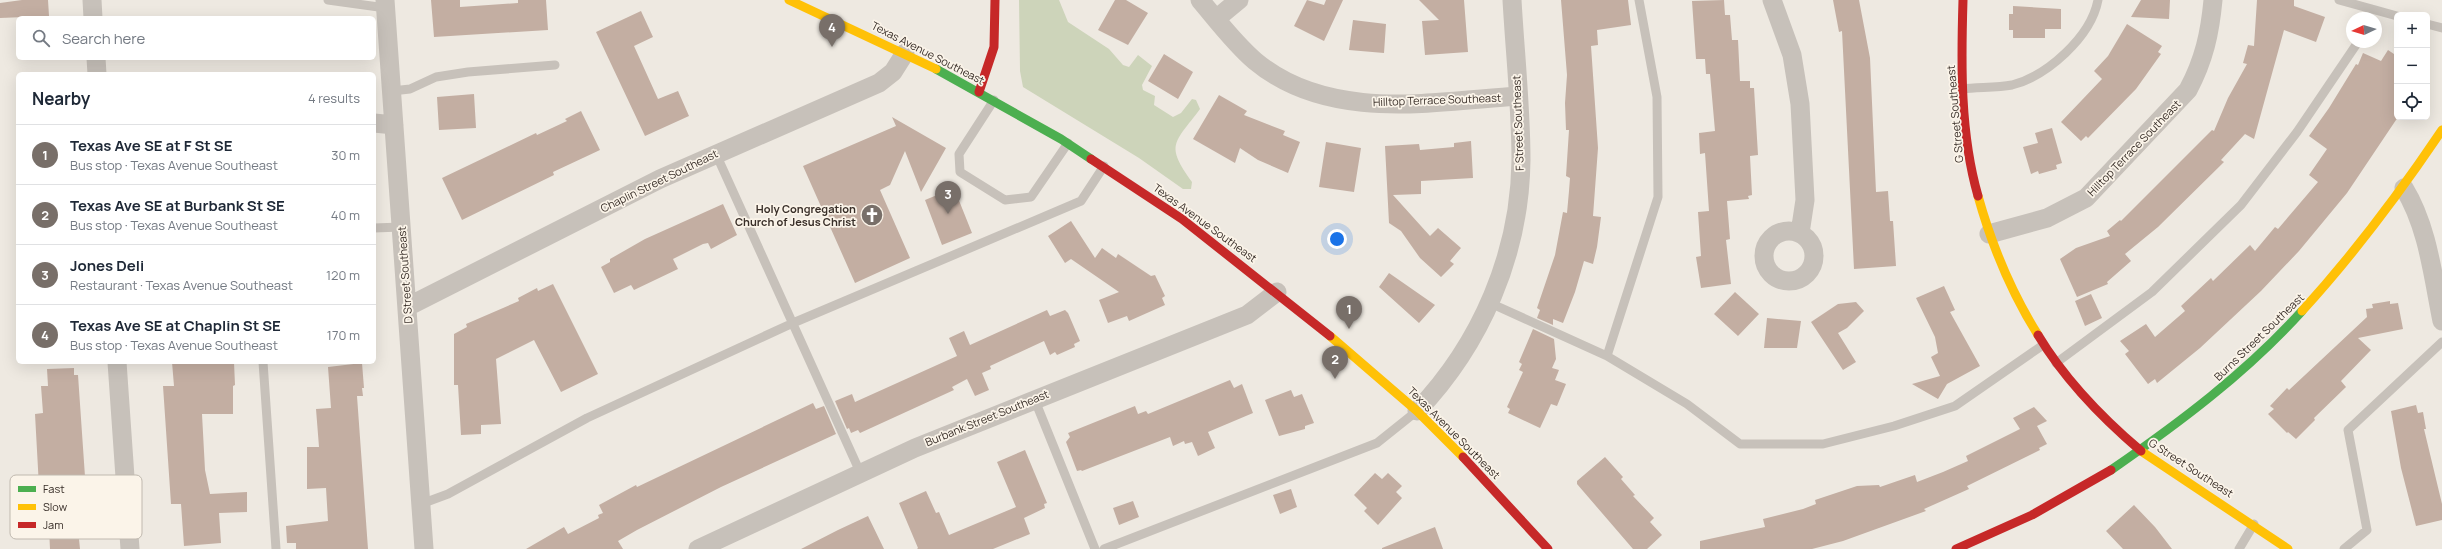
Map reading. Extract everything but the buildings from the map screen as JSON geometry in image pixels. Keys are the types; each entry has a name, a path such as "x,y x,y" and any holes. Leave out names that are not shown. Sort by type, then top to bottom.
{"street":[{"path":"92,0 93,16"},
{"name":"Texas Avenue Southeast","path":"791,0 905,53 994,100 1068,143 1182,219 1277,292 1354,355 1417,411 1470,464 1548,549"},
{"path":"979,92 992,64 997,43 995,0"},
{"name":"Hilltop Terrace Southeast","path":"1200,0 1255,61 1285,81 1318,94 1350,101 1398,104 1518,96"},
{"path":"1216,19 1239,0"},
{"name":"F Street Southeast","path":"1417,411 1459,360 1475,334 1490,303 1507,254 1518,196 1521,161 1512,0"},
{"path":"1772,0 1792,55 1800,104 1805,200 1800,233"},
{"name":"G Street Southeast","path":"1963,0 1962,88 1967,144 1980,204 1988,234 2011,290 2043,345 2056,363 2098,412 2140,449 2254,524 2288,549"},
{"name":"Hilltop Terrace Southeast","path":"1988,234 2047,218 2086,198 2188,90 2199,69 2207,47 2214,0"},
{"name":"D Street Southeast","path":"386,4 424,549"},
{"name":"Chaplin Street Southeast","path":"407,307 660,179 880,83 894,72 905,53"},
{"path":"96,60 97,72"},
{"path":"376,123 394,125"},
{"name":"Burns Street Southeast","path":"1956,549 2024,518 2086,484 2140,449 2218,392 2262,353 2341,270 2404,188 2442,130"},
{"path":"2404,188 2421,226 2442,321"},
{"name":"Burbank Street Southeast","path":"698,549 860,472 1034,398 1247,314 1277,292"},
{"path":"117,364 125,475"},
{"path":"129,539 130,549"}],"lane":[{"path":"328,0 386,4"},
{"path":"1607,356 1658,197 1657,97 1639,0"},
{"path":"1962,88 2011,85 2036,76 2056,61 2084,31 2096,11 2098,0"},
{"path":"2339,0 2369,12"},
{"path":"2382,15 2394,16"},
{"path":"2430,25 2442,28"},
{"path":"2056,363 2152,292 2241,205 2297,132 2354,48"},
{"path":"392,91 410,89 443,76 555,65"},
{"path":"994,100 959,154 960,172 1005,200 1030,197 1068,143"},
{"path":"716,154 860,472"},
{"path":"421,504 448,494 587,418 793,323 1081,201 1104,166"},
{"path":"376,228 401,227"},
{"path":"1490,303 1607,356 1687,404 1740,444 1822,444 1894,426 1955,406 2043,345"},
{"path":"2344,549 2367,530 2348,430 2442,342"},
{"path":"263,364 276,549"},
{"path":"1034,398 1094,549"},
{"path":"1104,549 1377,443 1417,411"},
{"path":"2239,549 2254,524"}],"green space":[{"path":"1019,0 1059,0 1068,22 1109,49 1123,65 1129,67 1138,55 1152,66 1142,85 1143,90 1155,96 1154,105 1173,117 1181,113 1192,99 1196,100 1200,109 1179,137 1176,144 1178,159 1192,182 1191,189 1183,189 1139,158 1023,87 1020,71"}],"traffic: fast":[{"path":"936,69 1061,139 1091,159"},
{"path":"2111,470 2162,434 2211,396 2281,334 2302,311"}],"traffic: slow":[{"path":"789,0 936,69"},
{"path":"2302,311 2340,268 2375,223 2442,130"},
{"path":"1978,196 1989,233 2003,268 2019,302 2038,335"},
{"path":"1330,336 1417,411 1463,457"},
{"path":"2141,451 2288,549"}],"traffic: jam":[{"path":"979,92 994,47 995,0"},
{"path":"1963,0 1963,99 1968,148 1978,196"},
{"path":"1091,159 1182,219 1330,336"},
{"path":"2038,335 2072,383 2112,425 2141,451"},
{"path":"1463,457 1548,549"},
{"path":"1956,549 2032,515 2111,470"}],"place":[{"name":"Texas Ave SE at Chaplin St SE","path":"832,47"},
{"name":"Jones Deli","path":"948,214"},
{"name":"Holy Congregation Church of Jesus Christ","path":"872,215"},
{"name":"Texas Ave SE at F St SE","path":"1349,329"},
{"name":"Texas Ave SE at Burbank St SE","path":"1335,379"}]}
